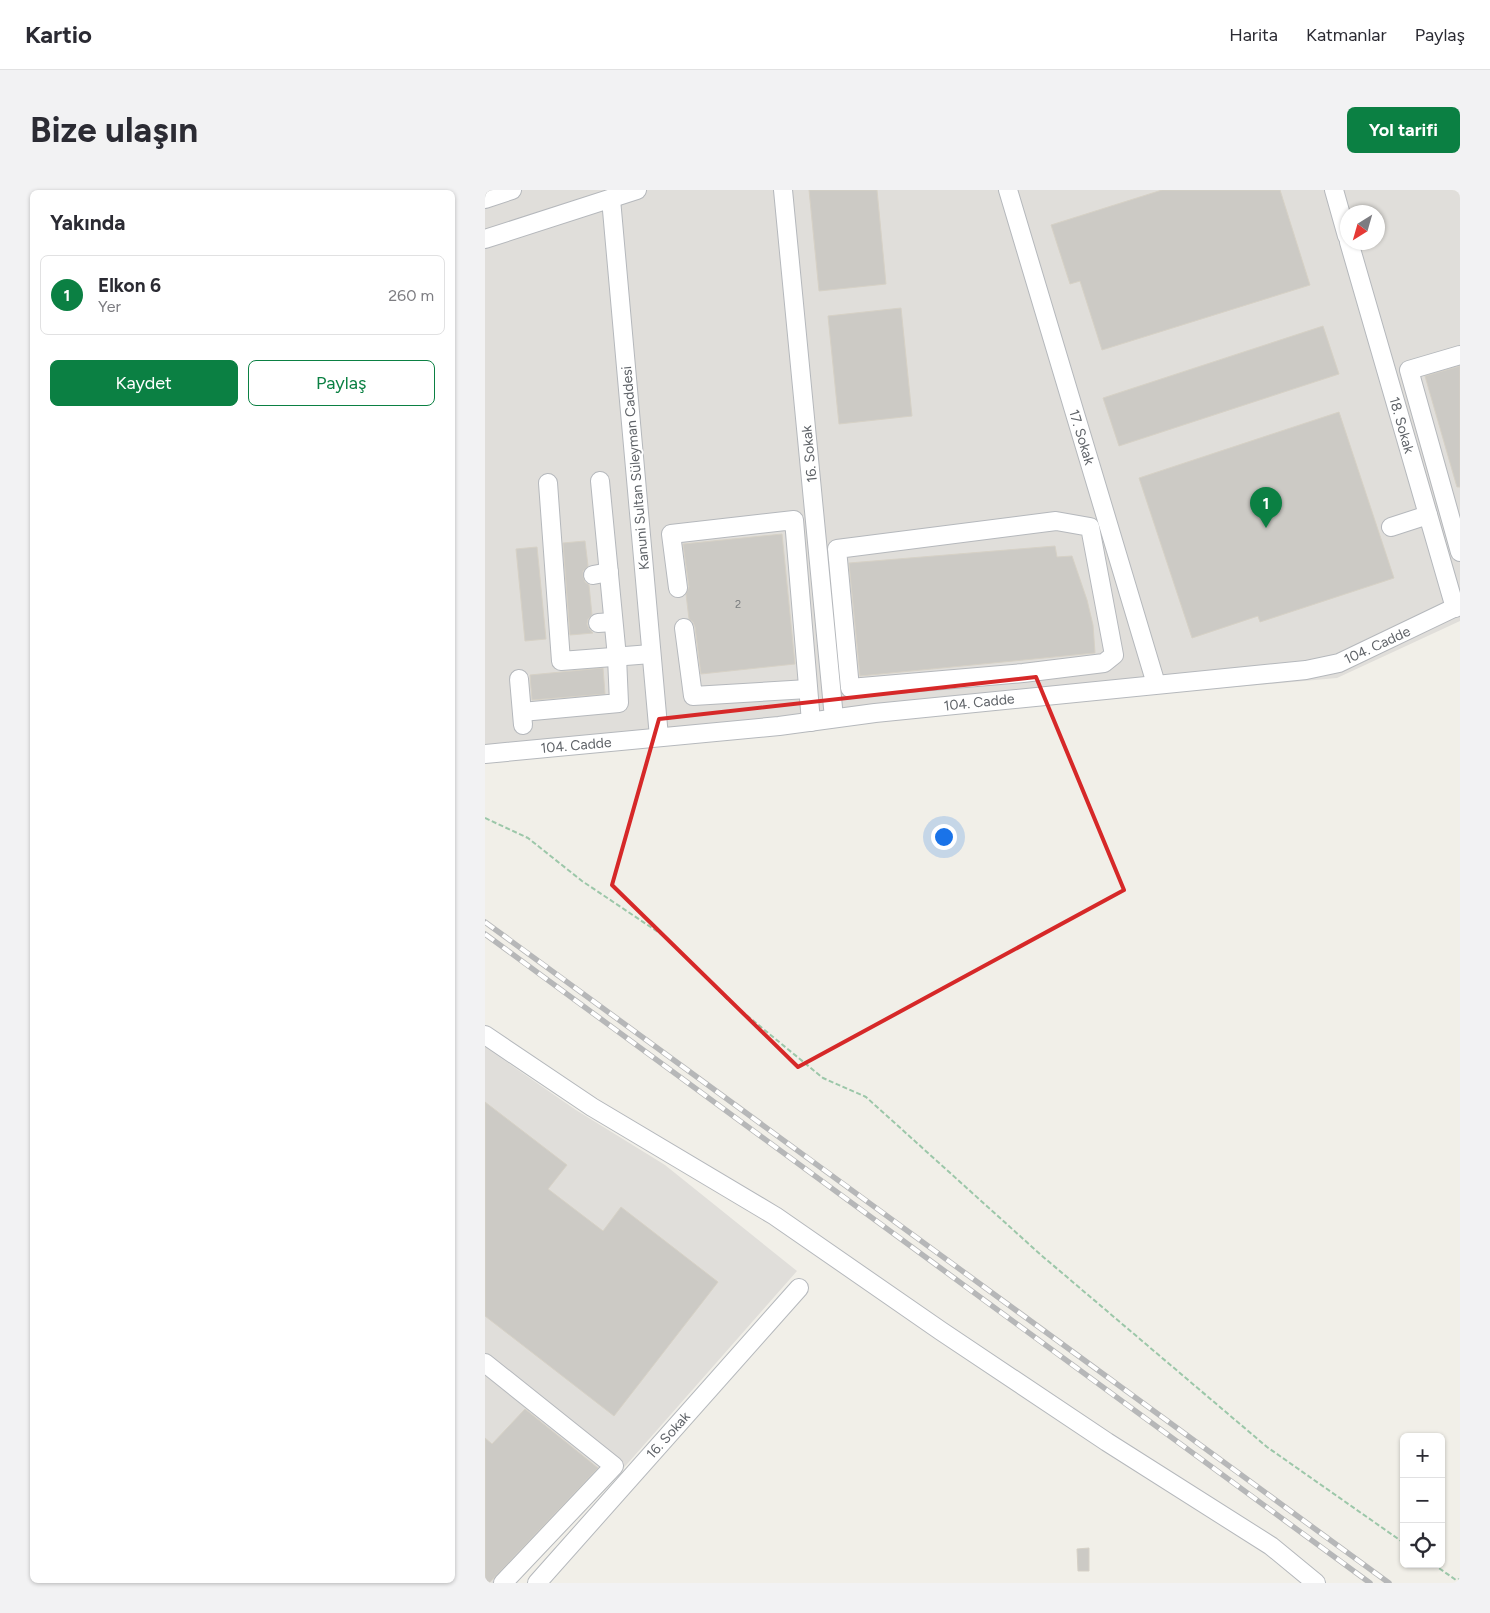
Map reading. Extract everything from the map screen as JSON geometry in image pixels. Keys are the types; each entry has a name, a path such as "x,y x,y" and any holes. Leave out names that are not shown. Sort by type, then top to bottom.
{"street":[{"path":"485,199 512,190"},
{"path":"485,239 637,190"},
{"name":"16. Sokak","path":"783,190 834,718"},
{"name":"17. Sokak","path":"1008,190 1156,684"},
{"path":"1334,190 1340,211"},
{"name":"Kanuni Sultan Süleyman Caddesi","path":"611,199 659,737"},
{"name":"18. Sokak","path":"1351,250 1426,509 1457,606"},
{"path":"1460,355 1409,370 1460,552"},
{"path":"519,679 523,718 619,703 617,657 606,623 601,573 600,481"},
{"path":"548,483 550,581 554,630 561,661 651,654"},
{"path":"1391,527 1445,498"},
{"path":"678,588 671,534 794,520 811,722"},
{"path":"1056,521 1090,527 1115,655 1104,663 1023,673 850,688 837,550 1056,521"},
{"name":"104. Cadde","path":"485,754 779,726 875,713 1306,670 1339,663 1457,606"},
{"path":"684,628 693,696 808,689"},
{"path":"1023,673 1026,698"},
{"path":"872,686 875,713"},
{"path":"485,1035 593,1107 775,1216 1074,1420 1271,1546 1316,1583"},
{"name":"16. Sokak","path":"537,1583 799,1288"},
{"path":"485,1363 614,1466 503,1583"}],"path":[{"path":"485,818 528,838 582,881 667,938 728,1000 823,1078 866,1097 1041,1255 1267,1447 1400,1541"},
{"path":"1439,1568 1456,1580 1460,1579"}],"highlighted area":[{"path":"1036,677 1124,890 798,1067 612,885 659,719"}],"shaded area":[{"path":"485,190 1460,190 1460,621 1337,678 485,753"},
{"path":"485,1047 576,1110 665,1165 797,1271 628,1463 516,1583 485,1583"}],"building":[{"path":"809,190 877,190 886,284 819,291"},
{"path":"1162,190 1280,190 1310,285 1102,350 1080,281 1070,284 1051,225"},
{"path":"901,308 912,416 839,424 828,316"},
{"path":"1323,326 1339,374 1119,446 1103,398"},
{"path":"1460,366 1460,487 1457,487 1425,376"},
{"path":"1339,412 1394,578 1260,622 1258,616 1192,638 1139,478"},
{"path":"782,534 795,664 701,674 695,627 689,619 686,594 689,587 683,544"},
{"path":"585,541 588,566 583,571 583,576 585,582 589,585 592,615 588,619 587,624 593,633 570,635 563,543"},
{"path":"1055,546 1057,557 1072,556 1087,600 1093,625 1095,653 860,676 849,563"},
{"path":"537,547 546,639 525,641 516,549"},
{"path":"603,668 605,694 532,700 530,675"},
{"path":"485,1102 567,1165 548,1189 603,1231 621,1207 718,1282 614,1416 485,1316"},
{"path":"525,1409 598,1468 489,1583 485,1583 485,1438 492,1444"},
{"path":"1089,1548 1089,1571 1078,1571 1077,1549"}],"railway":[{"path":"485,922 1389,1583"},
{"path":"485,934 1370,1583"}],"place":[{"name":"Elkon 6","path":"1266,528"}]}
